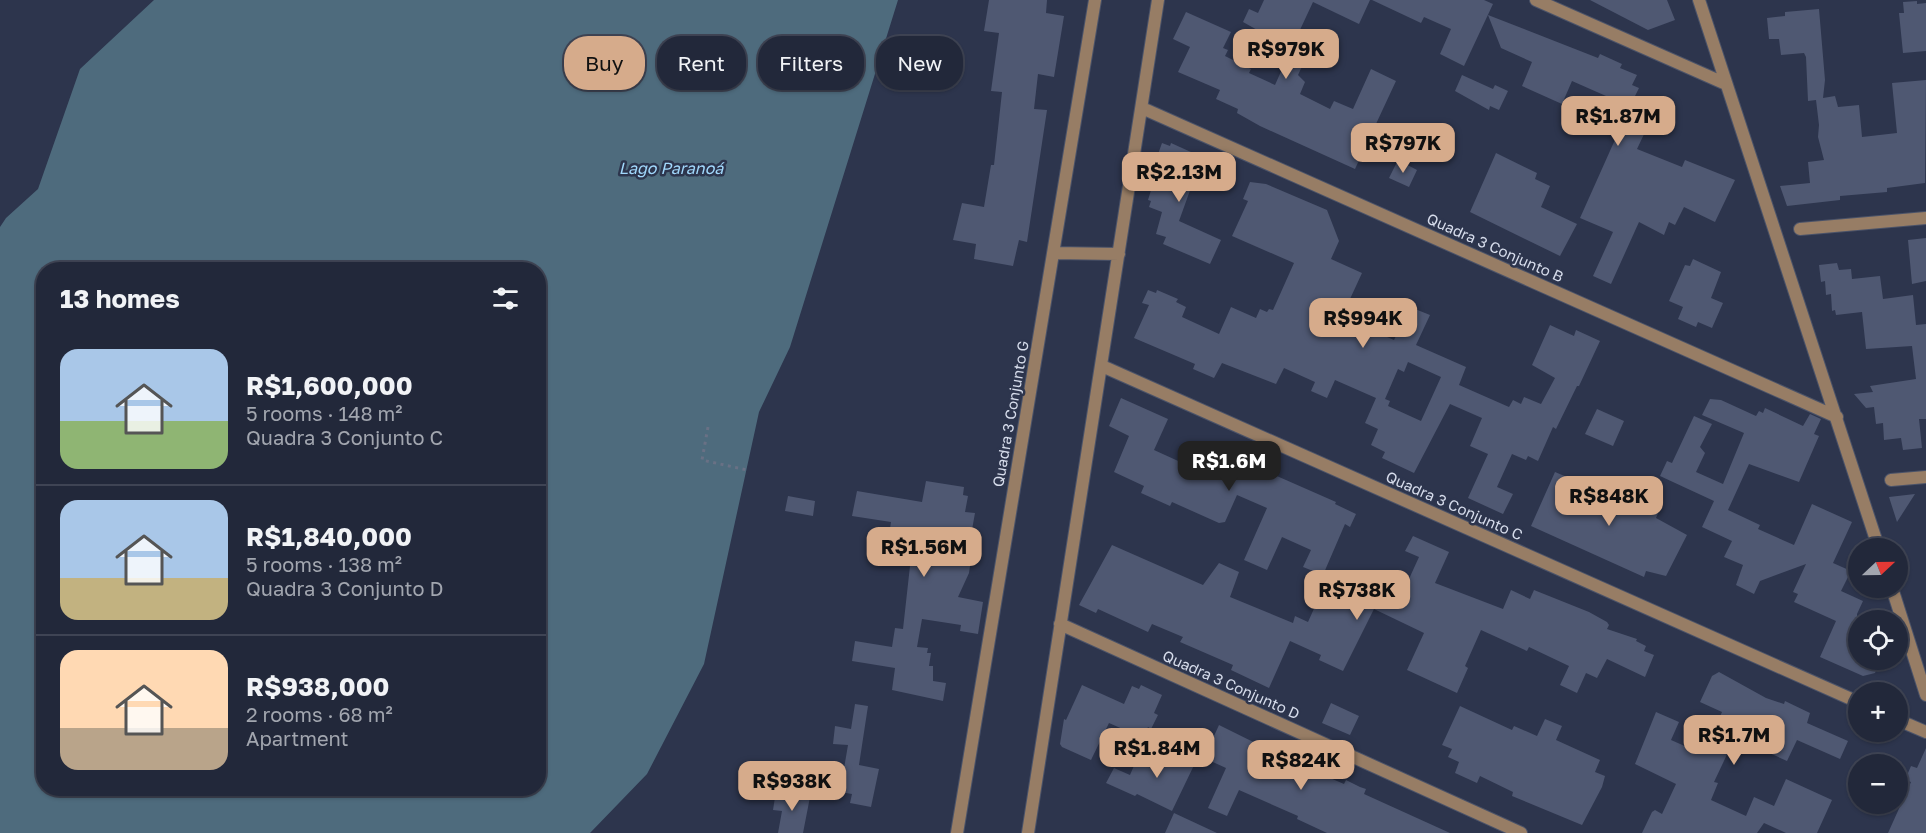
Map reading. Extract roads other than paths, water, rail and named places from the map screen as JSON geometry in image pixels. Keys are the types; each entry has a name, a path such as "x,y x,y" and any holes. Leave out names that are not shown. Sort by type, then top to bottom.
{"street":[{"name":"Quadra 3 Conjunto G","path":"957,833 1095,0"},
{"path":"1028,833 1158,0"},
{"path":"1536,0 1726,84"},
{"path":"1699,0 1876,538"},
{"name":"Quadra 3 Conjunto B","path":"1142,108 1837,417"},
{"path":"1800,229 1926,218"},
{"path":"1054,253 1119,254"},
{"name":"Quadra 3 Conjunto C","path":"1102,366 1848,698"},
{"path":"1891,480 1926,477"},
{"path":"1895,598 1926,695"},
{"name":"Quadra 3 Conjunto D","path":"1060,624 1521,833"},
{"path":"1908,724 1926,732"}],"water":[{"name":"Lago Paranoá","path":"154,0 898,0 887,36 876,36 876,71 790,347 759,412 704,664 647,774 590,833 0,833 0,227 6,218 38,189 80,69"}]}
